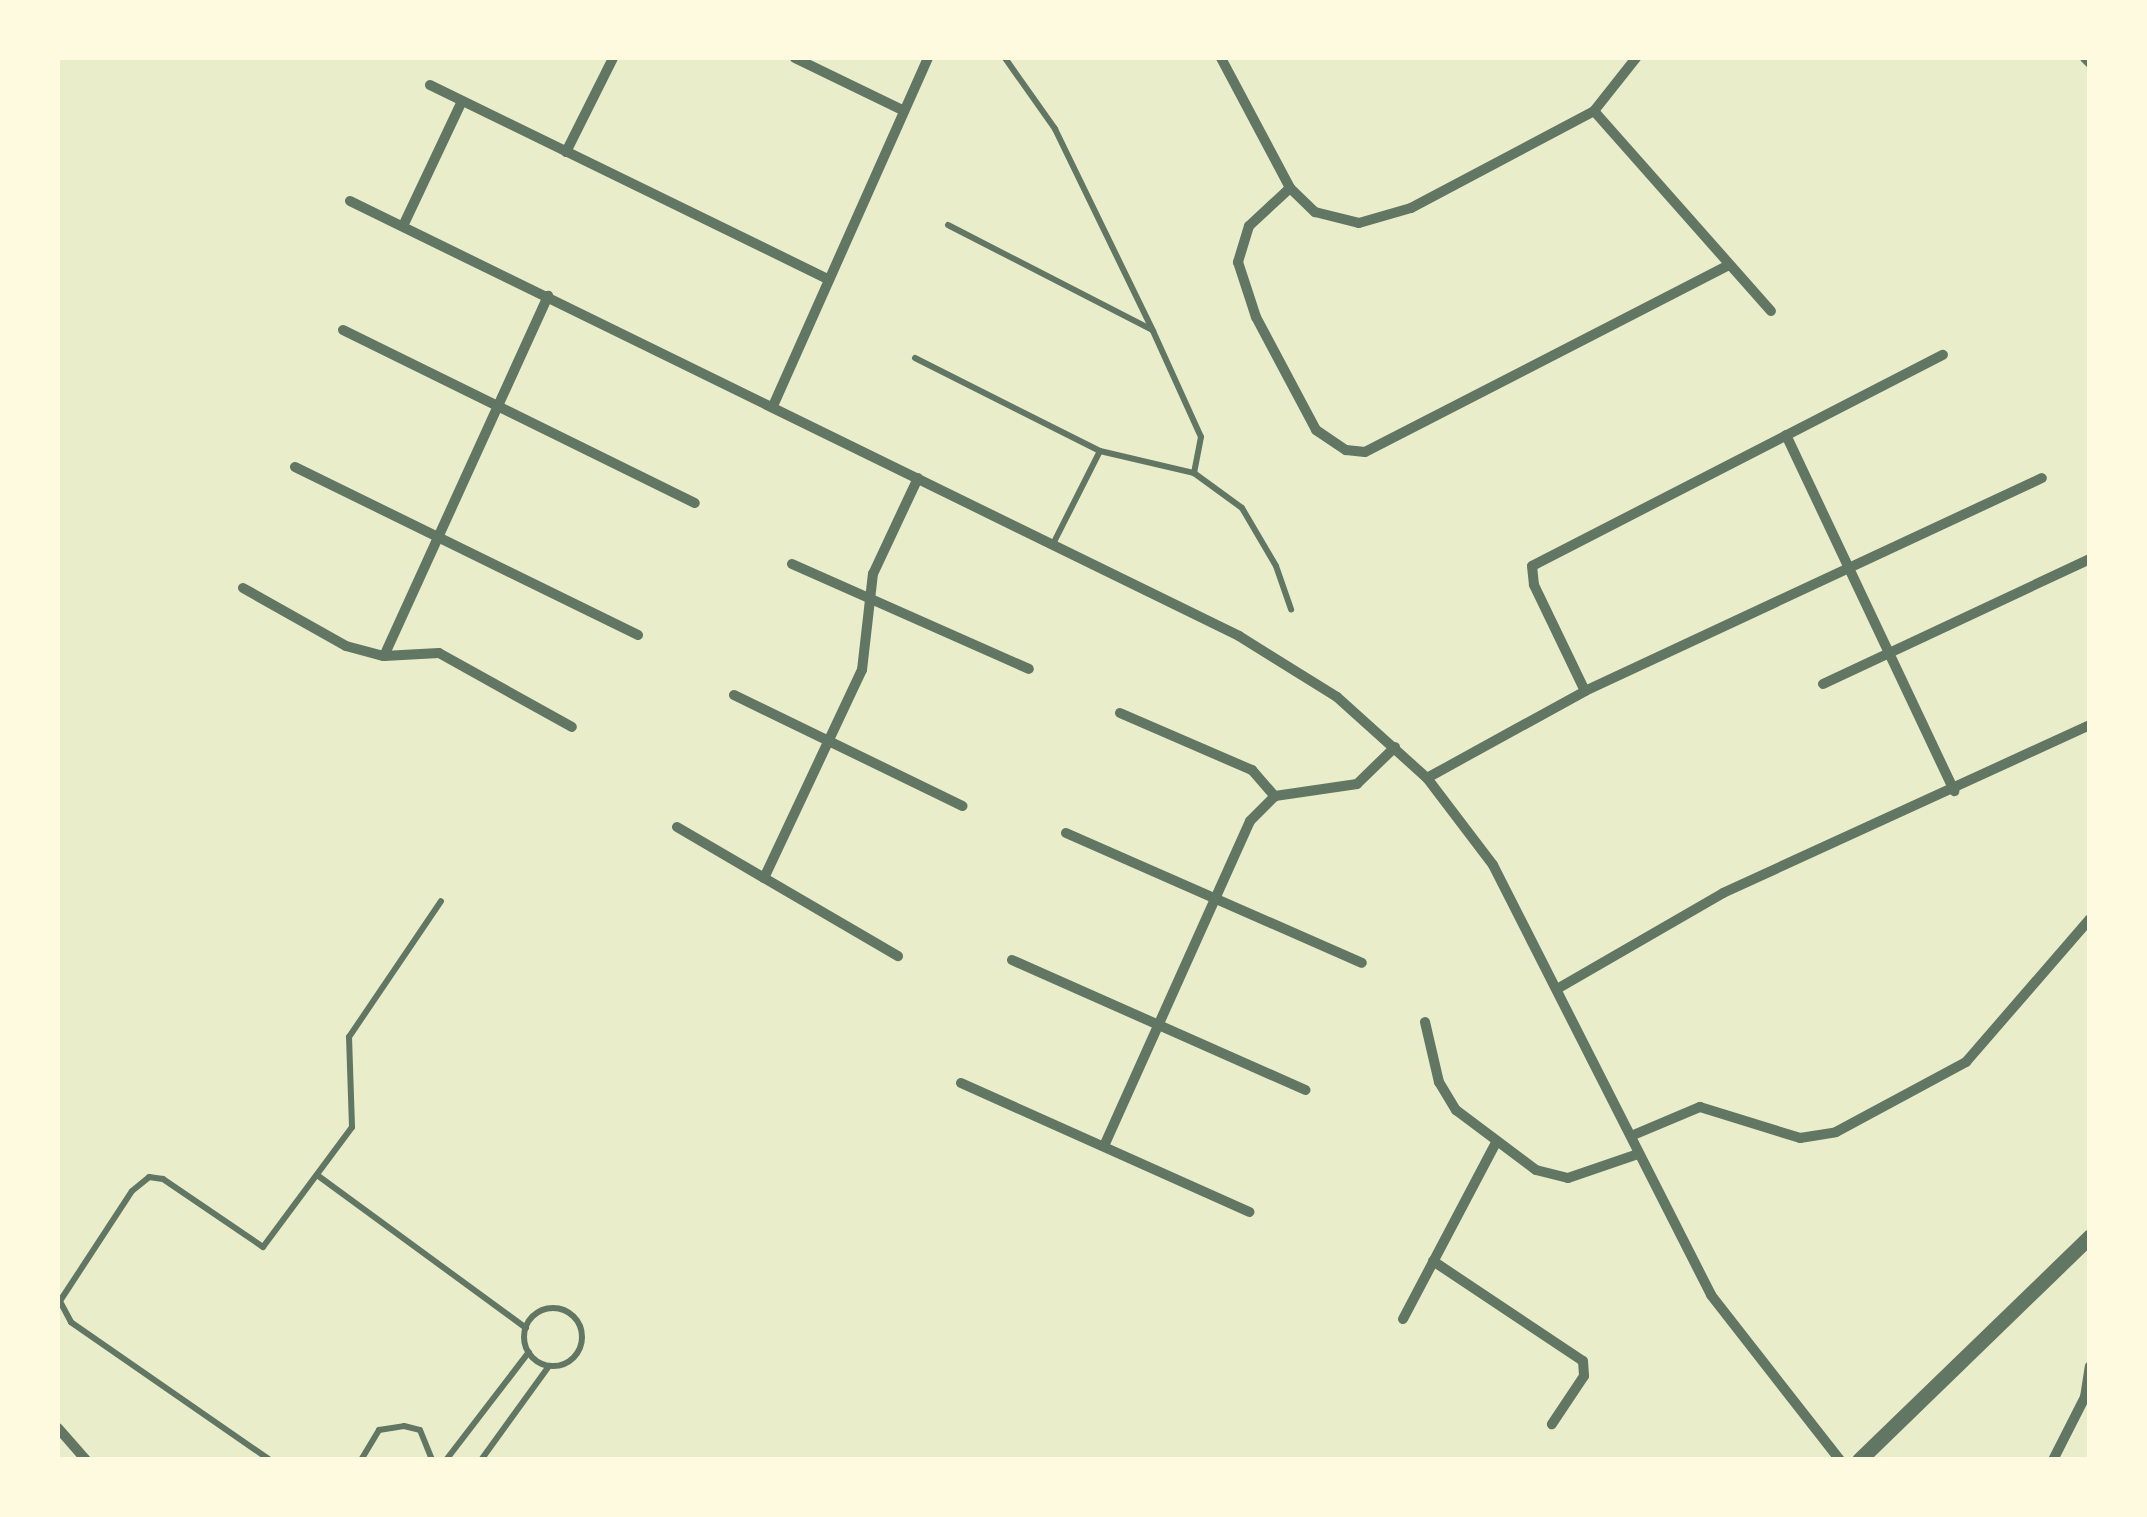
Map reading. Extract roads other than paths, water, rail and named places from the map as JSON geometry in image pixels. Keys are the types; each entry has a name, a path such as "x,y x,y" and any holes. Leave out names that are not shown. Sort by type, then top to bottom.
{"street":[{"path":"566,152 612,58"},
{"path":"795,58 904,112"},
{"path":"773,406 928,58"},
{"path":"1222,58 1290,188 1334,221 1377,220 1594,112 1636,58"},
{"path":"430,86 829,280"},
{"path":"404,226 462,101"},
{"path":"1594,112 1771,311"},
{"path":"1290,188 1249,226 1238,262 1256,317 1316,430 1346,450 1365,452 1727,266"},
{"path":"350,201 1053,544 1287,663 1395,748 1426,778 1492,865 1711,1295 1840,1460"},
{"path":"384,656 548,296"},
{"path":"343,330 695,503"},
{"path":"1585,691 1534,585 1532,566 1943,355"},
{"path":"1786,435 1892,652 1954,792"},
{"path":"296,467 638,635"},
{"path":"764,878 869,647 873,574 918,478"},
{"path":"1426,778 1585,691 2042,478"},
{"path":"1823,684 2090,559"},
{"path":"792,564 1029,669"},
{"path":"243,588 327,637 384,656 439,653 572,727"},
{"path":"734,696 963,806"},
{"path":"1120,712 1252,770 1275,796"},
{"path":"1557,988 1723,893 1954,792 2090,725"},
{"path":"1104,1146 1250,822 1275,796 1357,784 1395,748"},
{"path":"677,827 898,956"},
{"path":"1066,832 1362,962"},
{"path":"1631,1136 1700,1108 1800,1138 1836,1132 1966,1062 2090,919"},
{"path":"1012,960 1306,1090"},
{"path":"1424,1022 1446,1096 1536,1170 1568,1178 1638,1154"},
{"path":"961,1083 1250,1212"},
{"path":"1403,1318 1498,1140"},
{"path":"1860,1460 2090,1236"},
{"path":"1434,1261 1583,1361 1584,1376 1552,1424"},
{"path":"2053,1460 2084,1397 2090,1366"},
{"path":"58,1428 86,1460"}],"lane":[{"path":"1004,58 1055,129 1201,437 1194,473"},
{"path":"948,225 1152,330"},
{"path":"916,358 1100,451 1194,473 1242,508 1276,566 1292,610"},
{"path":"1053,544 1100,451"},
{"path":"270,1460 71,1322 60,1301 140,1181 164,1179 263,1247 352,1127 349,1036 441,901"},
{"path":"317,1174 526,1328 528,1352 446,1460"},
{"path":"481,1460 549,1366 576,1355 583,1339 579,1322 551,1308 526,1328"},
{"path":"528,1352 549,1366"},
{"path":"361,1460 379,1430 420,1430 432,1460"}]}
